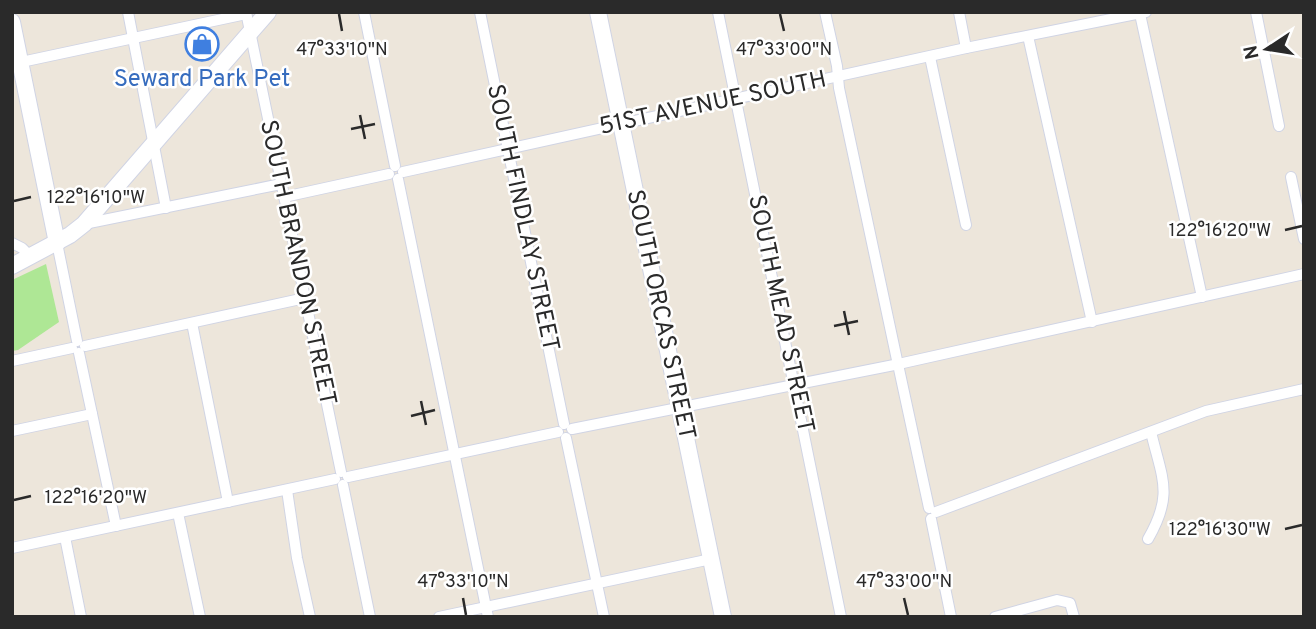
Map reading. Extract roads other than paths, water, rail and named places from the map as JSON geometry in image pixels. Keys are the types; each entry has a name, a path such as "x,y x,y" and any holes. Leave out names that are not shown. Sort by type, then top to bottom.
{"street":[{"path":"128,12 166,208"},
{"path":"12,266 57,243 84,224 268,12"},
{"path":"364,12 487,612"},
{"name":"SOUTH FINDLAY STREET","path":"480,12 604,617"},
{"name":"SOUTH ORCAS STREET","path":"598,12 723,617"},
{"name":"SOUTH MEAD STREET","path":"718,12 841,617"},
{"path":"825,12 898,364 932,513 951,617"},
{"path":"959,12 966,48"},
{"path":"1256,12 1279,126"},
{"path":"16,63 246,13"},
{"name":"SOUTH BRANDON STREET","path":"246,13 370,617"},
{"path":"1143,13 1202,297"},
{"name":"51ST AVENUE SOUTH","path":"284,197 966,48 1143,13"},
{"path":"12,22 16,63 116,526"},
{"path":"1028,36 1092,322"},
{"path":"930,57 966,225"},
{"path":"1291,177 1304,239"},
{"path":"84,224 281,184"},
{"path":"12,243 30,256"},
{"path":"12,548 679,407 898,364 1304,274"},
{"path":"12,361 305,298"},
{"path":"192,323 228,502"},
{"path":"932,513 1216,408 1304,388"},
{"path":"12,431 92,414"},
{"path":"1148,539 1160,518 1165,494 1151,432"},
{"path":"287,490 297,558 310,617"},
{"path":"178,513 200,617"},
{"path":"65,537 81,617"},
{"path":"439,617 487,612 711,559"},
{"path":"995,617 1057,600 1070,603 1074,617"}],"place":[{"name":"Seward Park Pet","path":"202,44"}]}
